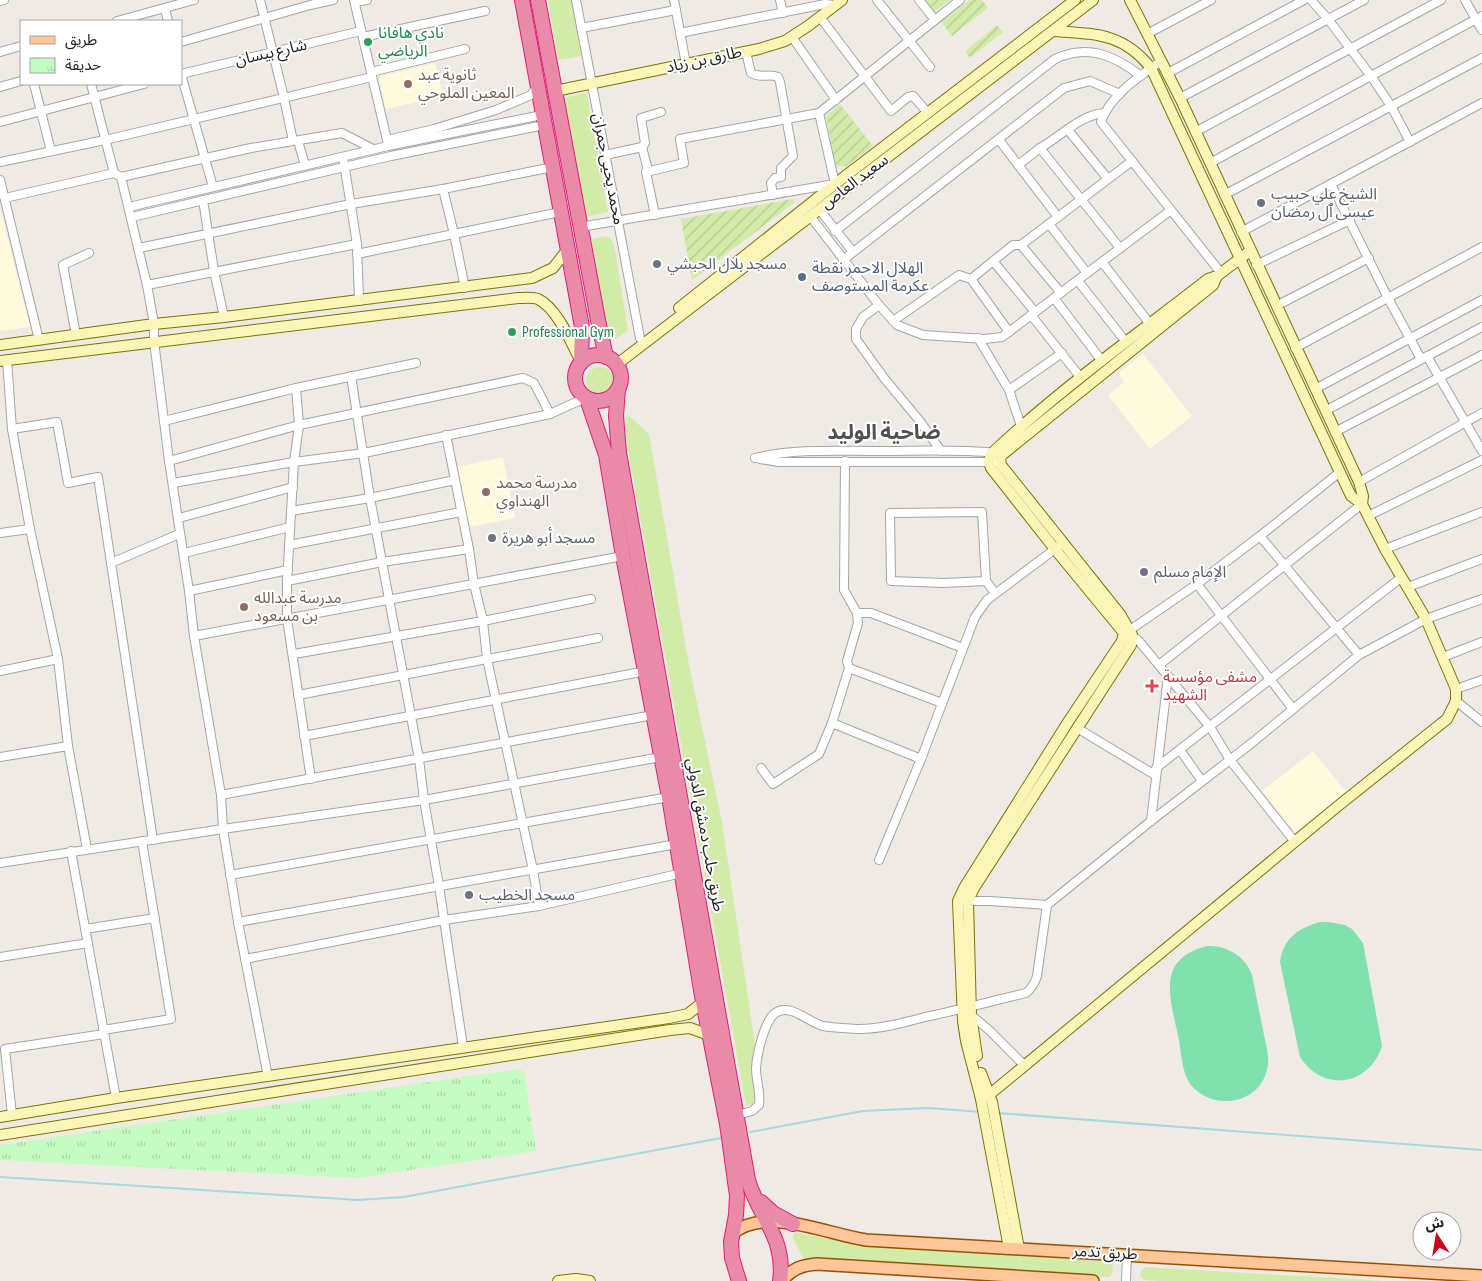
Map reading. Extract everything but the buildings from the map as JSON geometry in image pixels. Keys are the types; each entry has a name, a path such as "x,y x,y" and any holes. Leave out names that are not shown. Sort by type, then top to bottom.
{"highway":[{"path":"522,0 582,327 581,363"},
{"path":"538,0 580,227 611,361 620,372 621,380 618,389 608,399 601,401 586,398 576,388 574,377 576,369 581,363 593,356 611,361"},
{"name":"طريق حلب دمشق الدولي","path":"618,389 616,416 619,453 751,1188 758,1206 775,1235 780,1252 781,1281"},
{"name":"طريق حلب دمشق الدولي","path":"586,398 606,455 623,556 669,797 703,1002 727,1124 736,1186 737,1206 732,1233 732,1258 736,1279"},
{"path":"751,1188 767,1208 793,1224"}],"main road":[{"name":"سعيد العاص","path":"611,361 810,216 1093,0"},
{"path":"1130,0 1180,98 1335,432 1358,482 1363,496 1362,504"},
{"path":"1074,1 1075,14 1088,34"},
{"path":"611,361 835,184 1074,1"},
{"name":"طارق بن زياد","path":"555,91 746,52 785,41 839,2"},
{"path":"986,1097 1446,719 1456,701 1456,689 1426,619 1385,550 1362,504 1351,496 1151,68 1132,48 1121,42 1088,34 1054,31"},
{"path":"0,345 154,324 359,301 532,278 553,268 568,249"},
{"path":"963,901 974,888 1131,645 1129,633 1058,545 991,468 990,457 1021,426 1102,361 1208,279 1220,274 1250,250"},
{"path":"1058,545 1001,458 1213,285 1220,274"},
{"path":"4,360 518,298 538,299 551,310 565,331 581,363"},
{"path":"1014,1248 986,1097 966,1041 968,1010 964,888 1068,722 1129,633"},
{"path":"0,1117 116,1098 669,1018 688,1014 703,1002"},
{"path":"0,1135 670,1030 690,1028 710,1035"},
{"name":"طريق تدمر","path":"732,1233 748,1224 768,1222 793,1224 844,1237 866,1240 1482,1276"},
{"name":"طريق تدمر","path":"781,1281 794,1269 817,1264 1093,1281"},
{"path":"558,1281 583,1281"}],"street":[{"path":"0,1 4,0"},
{"path":"121,20 194,0"},
{"path":"260,0 284,98 305,166"},
{"path":"182,42 334,0"},
{"path":"367,0 354,1 388,143"},
{"name":"محمد يحيى جمران","path":"576,0 640,338"},
{"path":"674,0 686,64"},
{"path":"780,0 783,13"},
{"path":"877,0 930,68"},
{"path":"919,0 935,20"},
{"path":"648,170 684,163 680,142 682,138 819,113 960,0"},
{"path":"1147,34 1211,0"},
{"path":"1168,73 1304,0"},
{"path":"1311,0 1328,19 1392,106 1410,142"},
{"path":"1180,98 1364,0"},
{"path":"1195,132 1441,0"},
{"path":"1465,0 1479,18 1482,30"},
{"path":"680,32 839,2"},
{"path":"165,9 168,20"},
{"path":"581,28 676,10"},
{"name":"شارع بيسان","path":"182,74 272,52 485,11"},
{"path":"820,17 891,111 908,97 913,96 928,112"},
{"path":"1210,163 1479,18"},
{"path":"792,37 836,100"},
{"path":"0,52 20,46"},
{"path":"0,162 105,140 284,98 465,49"},
{"path":"746,52 751,73 762,77 778,77 793,156 781,168 781,177 775,178 770,183 773,195"},
{"path":"835,230 1055,59 1068,54 1082,52 1098,53 1125,63 1141,76"},
{"path":"1224,195 1482,58"},
{"path":"1161,61 1120,94 1106,109 1101,122 1220,274"},
{"path":"182,78 214,187"},
{"path":"0,87 20,81"},
{"path":"843,260 1064,88 1090,81 1120,94"},
{"path":"34,85 51,151"},
{"path":"91,85 105,140 132,217 154,324 154,341 169,461 190,591 194,636 221,795 223,829 238,922 268,1077"},
{"path":"0,122 140,85"},
{"path":"129,207 373,149 496,110 532,95 537,86"},
{"path":"1241,232 1482,103"},
{"path":"655,215 646,174 648,170 642,147 645,143 641,118 661,112"},
{"path":"580,227 835,184 819,113"},
{"path":"1018,165 1084,119 1095,114 1104,113"},
{"path":"388,143 543,120"},
{"path":"132,217 543,120"},
{"path":"1068,130 1108,179"},
{"path":"4,198 205,159 251,148 342,134 373,149"},
{"path":"999,140 1058,217"},
{"path":"606,155 642,147"},
{"path":"1040,148 1120,248"},
{"path":"342,156 357,244 359,301"},
{"path":"971,279 1013,245 1020,245 1132,161"},
{"path":"139,248 351,204 443,189 553,167"},
{"path":"0,180 39,340"},
{"path":"1331,184 1410,338 1439,377 1482,451"},
{"path":"443,189 465,288"},
{"path":"203,200 214,271 224,317"},
{"path":"819,209 854,252"},
{"path":"810,216 879,305 897,324 923,335 978,338 1002,337 1171,210"},
{"path":"357,254 560,212"},
{"path":"1256,264 1350,220"},
{"path":"1049,224 1087,274"},
{"path":"147,286 214,271 357,244"},
{"path":"1020,245 1058,296 1102,361"},
{"path":"1295,348 1482,247"},
{"path":"76,335 63,265 89,253"},
{"path":"1276,306 1369,258"},
{"path":"993,261 1081,378"},
{"path":"1102,262 1150,324"},
{"path":"893,321 959,275 971,279 1009,332"},
{"path":"1078,280 1126,342"},
{"path":"1315,389 1482,300"},
{"path":"879,305 863,317 856,329 856,339 941,451"},
{"path":"1325,411 1482,326"},
{"path":"978,338 1009,390 1021,426"},
{"path":"1009,390 1062,353"},
{"path":"1335,432 1482,355"},
{"path":"4,360 12,429 30,529 58,659 68,746 87,849"},
{"path":"164,422 296,388 416,362"},
{"path":"351,376 370,498 419,759 462,1048"},
{"path":"169,461 299,425 523,378 534,383 550,414"},
{"path":"296,388 299,425 294,462 287,581 287,619 294,654 298,695 311,779"},
{"path":"173,483 294,462 364,453 550,414 586,398"},
{"path":"1358,482 1482,413"},
{"path":"12,429 57,422 68,483 98,477 153,840"},
{"path":"446,435 469,549 474,584 483,620 487,659 497,699 539,906"},
{"path":"990,457 845,462 779,462 755,458 776,453 941,451 1001,458"},
{"path":"1368,516 1482,460"},
{"path":"760,768 773,784 819,754 832,723 849,668 847,661 858,623 857,613 844,590 845,462"},
{"path":"1295,842 1230,760 1210,727 1159,665 1129,633 1260,536 1340,472"},
{"path":"292,510 370,498 455,480"},
{"path":"179,518 293,487"},
{"path":"1159,665 1362,504"},
{"path":"289,545 461,512"},
{"path":"986,580 890,582 890,513 982,512 986,580 995,593"},
{"path":"1385,550 1482,512"},
{"path":"184,553 290,527"},
{"path":"0,533 30,529"},
{"path":"111,563 180,534"},
{"path":"1260,536 1358,655"},
{"path":"879,860 921,758 975,616 995,593 1058,545"},
{"path":"287,581 382,562 469,549"},
{"path":"194,636 623,556"},
{"path":"1408,587 1482,559"},
{"path":"190,591 288,570"},
{"path":"1156,772 1180,750 1402,577"},
{"path":"1196,584 1293,709"},
{"path":"294,654 590,599"},
{"path":"738,1115 752,1110 759,1105 761,1096 756,1068 759,1049 767,1026 774,1014 782,1010 791,1010 822,1026 870,1029 968,1010 1026,993 1035,984 1047,905 1230,760 1358,655 1426,619 1482,599"},
{"path":"857,613 871,613 963,648"},
{"path":"298,695 598,638"},
{"path":"1443,657 1482,642"},
{"path":"0,670 58,659"},
{"path":"849,668 942,703"},
{"path":"304,736 646,671"},
{"path":"1151,821 1168,676"},
{"path":"1456,689 1482,680"},
{"path":"1456,701 1482,722"},
{"path":"221,795 653,715"},
{"path":"832,723 921,758"},
{"path":"1077,728 1156,772"},
{"path":"0,757 68,746"},
{"path":"1180,750 1202,781"},
{"path":"0,863 424,800 661,757"},
{"path":"230,875 669,797"},
{"path":"12,1115 5,1049 171,1018 142,841"},
{"path":"238,922 677,844"},
{"path":"71,851 116,1098"},
{"path":"245,959 444,920 539,906 682,873"},
{"path":"963,901 1047,905"},
{"path":"85,929 155,918"},
{"path":"0,957 88,944"},
{"path":"968,1010 1024,1065"},
{"path":"1126,1281 1127,1254"}],"shaded area":[{"path":"435,63 443,96 386,109 379,80 381,76"},
{"path":"0,209 30,327 0,331"},
{"path":"1143,354 1192,416 1150,449 1108,395 1124,382 1117,374"},
{"name":"مدرسة محمد الهنداوي","path":"503,457 515,518 469,527 457,467"},
{"path":"1313,751 1346,792 1295,832 1262,791"}],"green space":[{"path":"548,0 571,0 582,56 558,60"},
{"path":"924,0 950,0 933,13"},
{"path":"969,0 982,0 988,8 952,36 941,22"},
{"path":"997,25 1003,32 970,58 965,51"},
{"path":"587,93 608,212 585,217 563,98"},
{"path":"840,104 873,146 845,167 835,165 826,116"},
{"path":"793,199 795,202 692,280 681,219"},
{"path":"605,236 610,238 614,244 628,330 617,338 613,337 604,317 591,239"},
{"path":"600,367 610,371 614,381 610,391 600,395 590,391 586,381 590,371"},
{"path":"627,414 649,434 689,665 722,822 755,1045 752,1066 756,1097 753,1104 746,1106 625,433"},
{"path":"1320,922 1345,925 1352,929 1363,943 1382,1046 1376,1059 1367,1070 1356,1077 1345,1080 1333,1080 1321,1076 1310,1069 1300,1057 1280,962 1284,947 1298,931"},
{"path":"1207,946 1221,947 1234,953 1249,968 1267,1050 1268,1065 1264,1078 1257,1088 1247,1096 1236,1100 1223,1101 1211,1099 1200,1093 1187,1079 1181,1056 1170,997 1170,983 1173,971 1179,961 1190,952"},
{"path":"518,1069 524,1072 536,1151 357,1178 0,1160 0,1145"},
{"path":"794,1232 854,1244 1111,1262 1113,1265 1110,1277 803,1258 793,1238"},
{"path":"1145,1267 1384,1281 1161,1281 1144,1280 1140,1276 1141,1271"}],"waterway":[{"path":"750,1132 863,1111 929,1108 981,1112"},
{"path":"998,1113 1482,1150"},
{"path":"0,1177 358,1200 404,1197 721,1138"}],"place":[{"name":"نادي هافانا الرياضي","path":"368,42"},
{"name":"ثانوية عبد المعين الملوحي","path":"408,84"},
{"name":"الشيخ علي حبيب عيسى ٱل رمضان","path":"1261,203"},
{"name":"مسجد بلال الحبشي","path":"657,264"},
{"name":"الهلال الاحمر نقطة عكرمة المستوصف","path":"802,277"},
{"name":"Professional Gym","path":"512,332"},
{"name":"مدرسة محمد الهنداوي","path":"486,492"},
{"name":"مسجد أبو هريرة","path":"492,538"},
{"name":"الإمام مسلم","path":"1144,572"},
{"name":"مدرسة عبدالله بن مسعود","path":"244,607"},
{"name":"مشفى مؤسسة الشهيد","path":"1152,686"},
{"name":"مسجد الخطيب","path":"469,895"}],"district":[{"name":"ضاحية الوليد","path":"884,432"}]}
